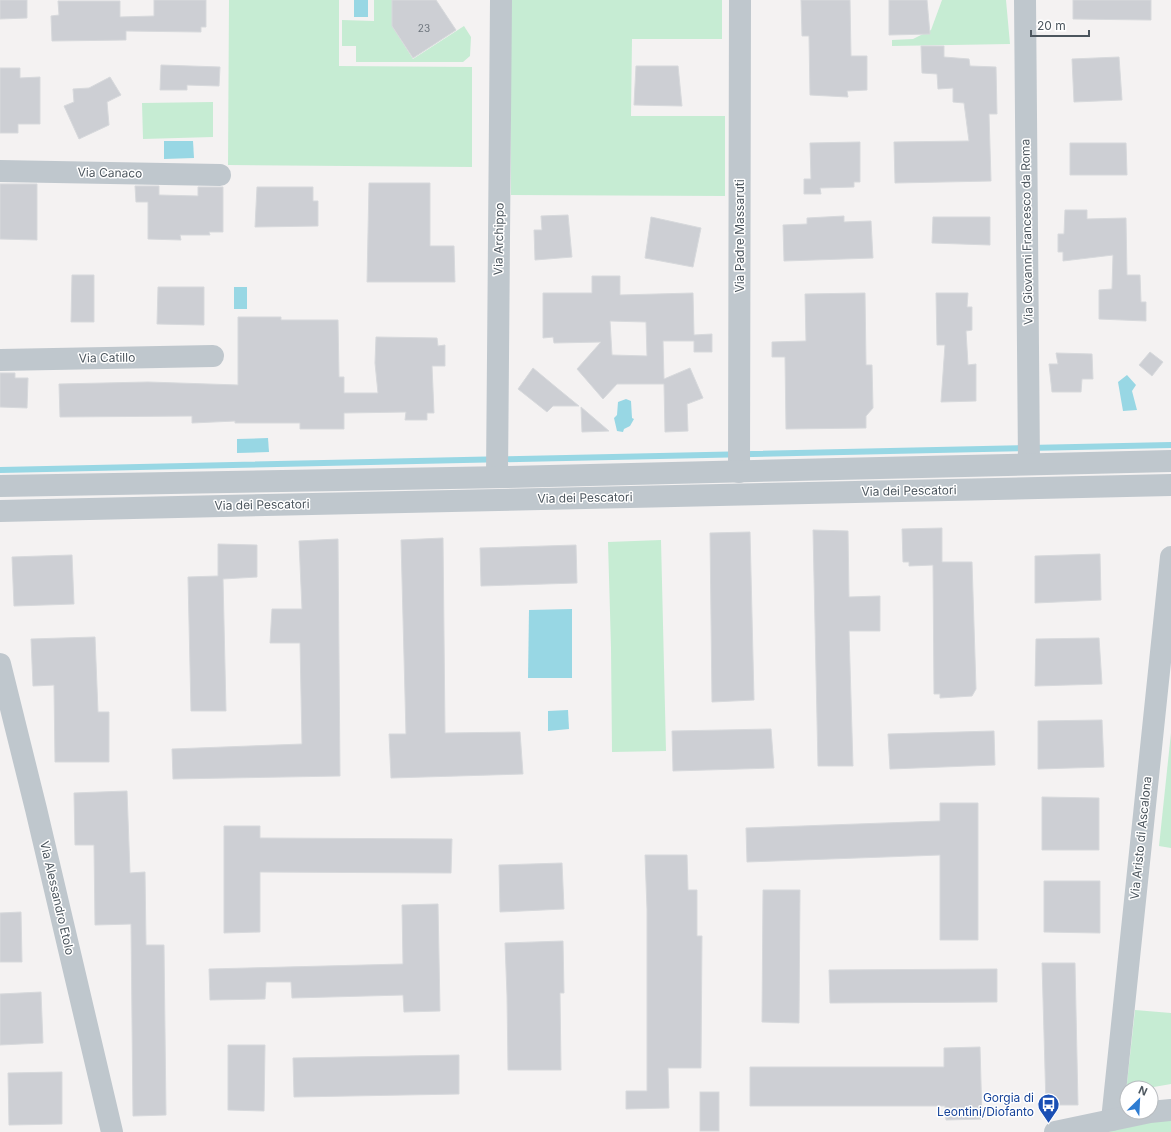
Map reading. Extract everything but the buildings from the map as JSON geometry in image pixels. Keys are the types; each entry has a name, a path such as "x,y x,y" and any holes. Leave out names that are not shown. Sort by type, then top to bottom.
{"street":[{"name":"Via Archippo","path":"497,465 501,0"},
{"name":"Via Padre Massaruti","path":"739,459 740,0"},
{"name":"Via Giovanni Francesco da Roma","path":"1025,0 1029,458"},
{"name":"Via Canaco","path":"0,171 220,175"},
{"name":"Via Catillo","path":"0,360 213,356"},
{"name":"Via dei Pescatori","path":"0,486 497,465 739,459 1029,458 1171,461"},
{"name":"Via dei Pescatori","path":"0,510 1171,485"},
{"name":"Via Aristo di Ascalona","path":"1112,1120 1171,557"},
{"name":"Via Alessandro Etolo","path":"0,664 36,809 112,1132"},
{"path":"1055,1132 1150,1112 1171,1110"}],"green space":[{"path":"229,0 339,0 339,66 472,67 472,167 228,165"},
{"path":"374,0 392,0 392,26 413,59 464,26 471,37 470,56 463,62 356,62 356,46 342,46 342,20 374,21"},
{"path":"511,0 722,0 722,39 632,39 631,116 725,116 725,196 511,195"},
{"path":"942,0 1006,0 1010,44 892,46 892,40 913,39 931,30"},
{"path":"213,102 213,137 143,139 142,103"},
{"path":"661,540 666,751 612,752 608,542"},
{"path":"1171,733 1171,848 1159,846"},
{"path":"1135,1010 1171,1013 1171,1084 1159,1086 1159,1080 1127,1080"},
{"path":"1171,1116 1171,1132 1085,1132 1150,1120 1159,1120 1159,1118"}],"water":[{"path":"354,0 368,0 368,17 354,17"},
{"path":"164,141 193,141 194,158 164,159"},
{"path":"234,287 247,287 247,309 234,309"},
{"path":"1127,375 1136,385 1132,391 1137,410 1123,411 1118,382"},
{"path":"626,399 631,401 632,418 634,419 630,426 624,429 623,432 617,431 614,418 617,415 618,402"},
{"path":"268,438 269,452 237,453 237,439"},
{"path":"572,609 572,678 528,678 529,610"},
{"path":"568,710 569,729 548,731 548,711"}],"waterway":[{"path":"0,470 1171,445"}],"place":[{"name":"Gorgia di Leontini/Diofanto","path":"1049,1124"}]}
